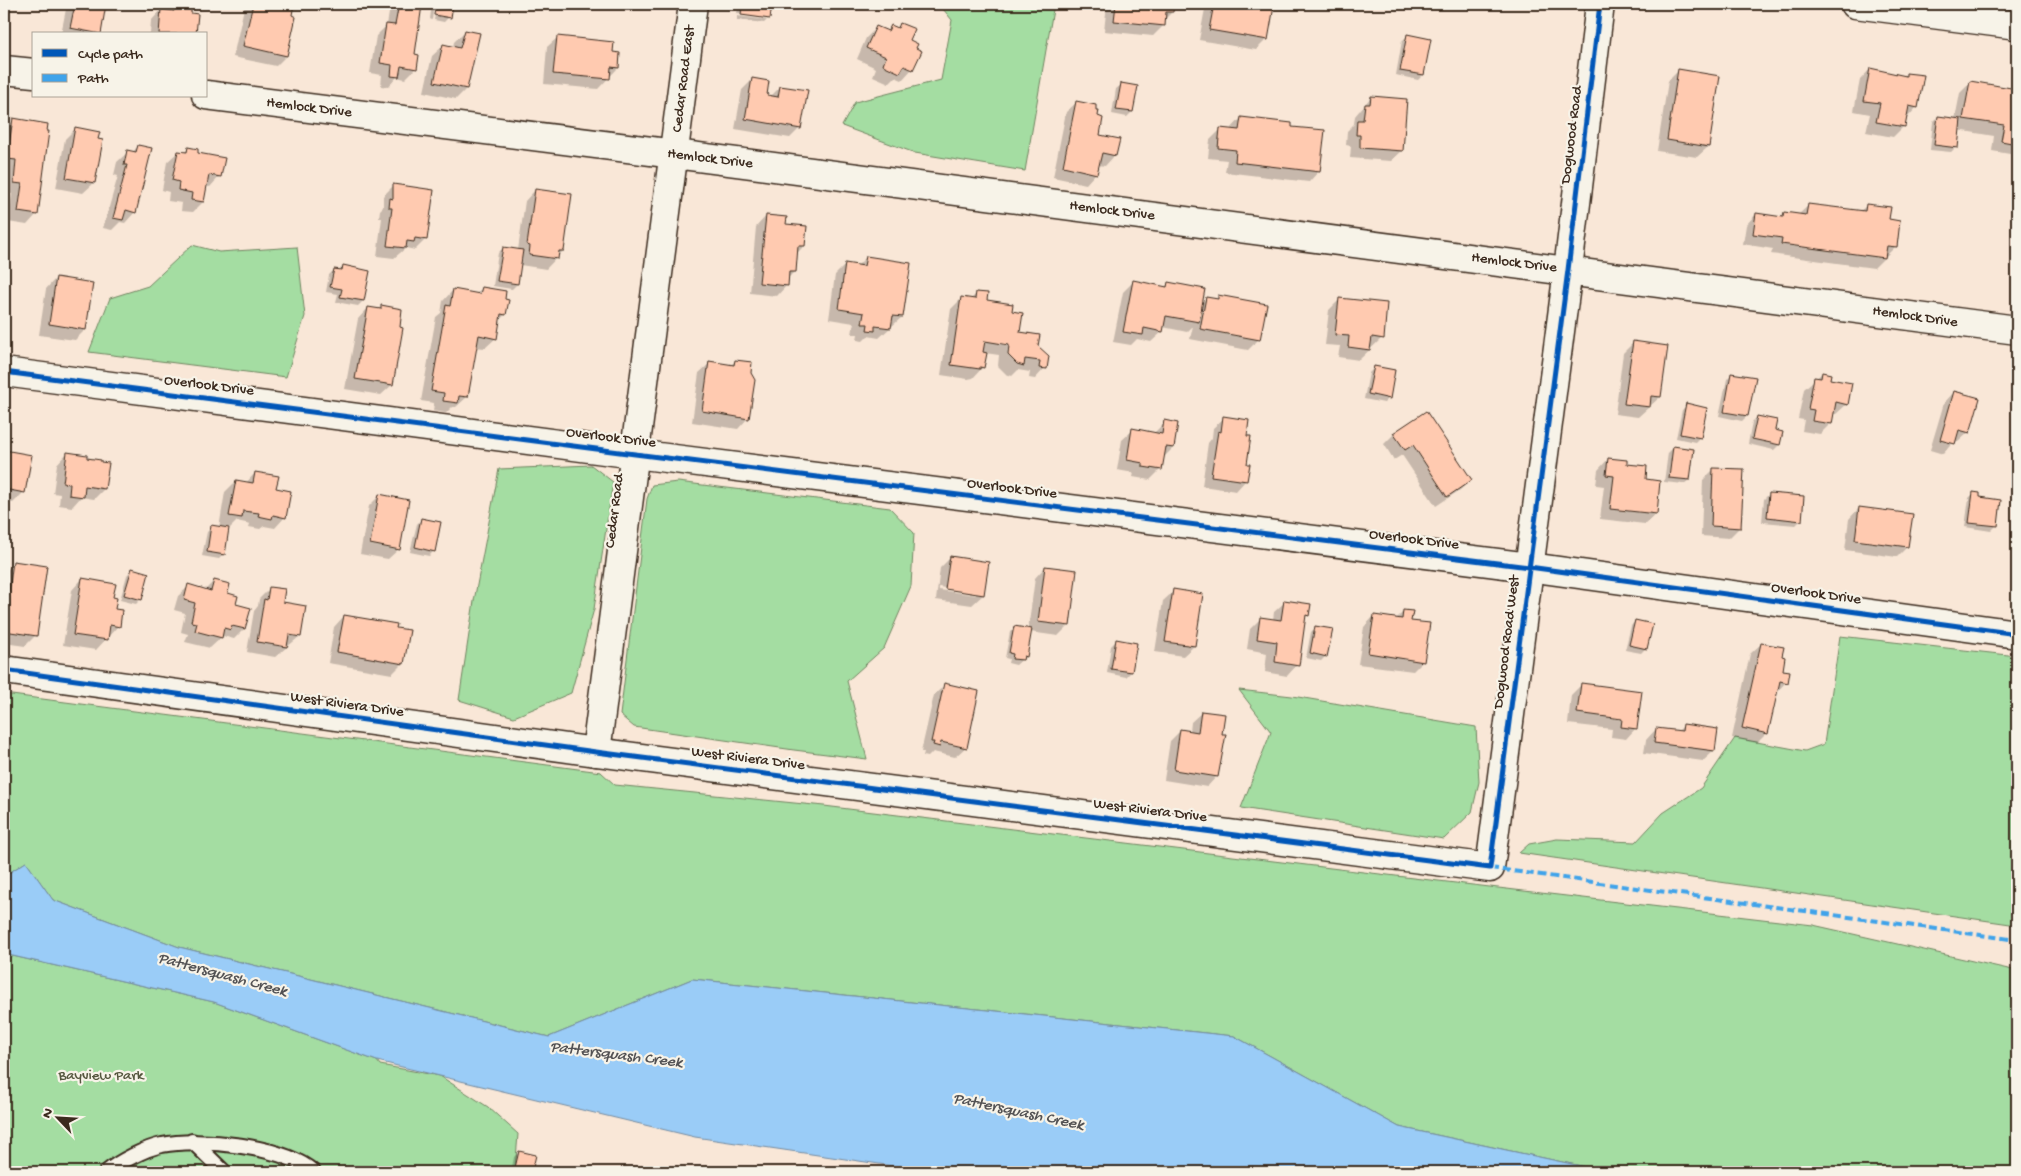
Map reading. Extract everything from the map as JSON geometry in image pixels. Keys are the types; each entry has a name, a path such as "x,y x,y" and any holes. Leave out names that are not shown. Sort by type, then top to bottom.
{"street":[{"name":"Cedar Road East","path":"675,154 693,4"},
{"name":"Dogwood Road","path":"1568,270 1600,4"},
{"path":"1855,4 2017,25"},
{"path":"4,70 32,73"},
{"name":"Hemlock Drive","path":"208,95 675,154 2017,330"},
{"name":"Cedar Road","path":"596,752 675,154"},
{"name":"Dogwood Road West","path":"1490,868 1568,270"},
{"name":"Overlook Drive","path":"4,372 1529,567 2017,634"},
{"name":"West Riviera Drive","path":"4,670 596,752 1490,868"}],"lane":[{"path":"108,1172 116,1164 160,1145 192,1141 226,1144 282,1155 306,1166 313,1172"},
{"path":"192,1141 224,1172"}],"green space":[{"path":"939,4 1054,4 1025,171 915,153 842,126 855,102 941,80 952,20"},
{"path":"192,245 219,252 297,247 305,316 286,377 89,352 110,298 148,286"},
{"path":"591,465 613,482 594,609 571,693 514,717 459,700 474,601 499,469"},
{"path":"678,482 890,508 914,533 911,586 884,648 847,681 867,759 634,727 620,715 647,499 652,485"},
{"path":"1840,636 2017,656 2017,925 1519,853 1529,844 1557,839 1636,842 1663,813 1701,788 1735,738 1805,751 1824,744"},
{"path":"1239,690 1292,696 1476,727 1479,782 1472,812 1444,839 1241,808 1271,732"},
{"path":"4,694 601,772 615,785 824,806 1813,925 2017,971 2017,1172 1609,1172 1399,1127 1234,1036 692,979 549,1037 179,947 53,900 26,862 4,876"},
{"name":"Bayview Park","path":"4,954 214,1002 377,1061 380,1065 440,1076 488,1107 518,1134 515,1172 4,1172"}],"water":[{"name":"Pattersquash Creek","path":"26,862 53,900 179,947 549,1037 692,979 1234,1036 1399,1127 1609,1172 934,1172 695,1137 377,1061 214,1002 4,954 4,876"}],"building":[{"path":"75,4 106,4 101,32 70,28"},
{"path":"253,4 294,4 292,15 296,17 287,56 243,46"},
{"path":"399,4 422,5 415,54 419,55 417,69 401,66 399,77 391,76 392,65 380,63 386,24 395,25"},
{"path":"436,4 453,4 451,18 434,15"},
{"path":"742,4 772,4 770,19 741,15"},
{"path":"1116,4 1174,4 1173,12 1166,12 1165,26 1114,21"},
{"path":"1214,4 1274,6 1268,40 1209,30"},
{"path":"174,6 191,8 191,13 198,14 196,32 159,32 161,9 174,11"},
{"path":"900,23 915,29 910,40 918,44 916,48 922,51 913,70 904,66 900,73 883,65 886,57 866,48 876,26 888,31 891,25 898,28"},
{"path":"465,30 480,33 467,89 434,82 443,44 460,48"},
{"path":"1407,34 1431,39 1424,75 1400,71"},
{"path":"557,36 614,42 613,52 620,53 619,68 611,67 610,79 553,74"},
{"path":"1870,68 1906,76 1906,73 1924,75 1918,108 1909,106 1905,127 1876,122 1880,103 1864,101"},
{"path":"1678,69 1720,76 1709,147 1667,140"},
{"path":"752,78 769,81 767,95 778,97 780,86 808,90 801,129 745,119"},
{"path":"1970,81 2017,89 2017,144 2001,141 2004,125 1963,119"},
{"path":"1121,83 1138,86 1133,112 1116,110"},
{"path":"1371,96 1407,99 1403,151 1360,148 1360,135 1356,135 1357,120 1363,120 1365,104 1370,104"},
{"path":"1076,101 1096,105 1096,110 1099,110 1098,116 1103,118 1100,135 1120,139 1116,156 1102,153 1097,174 1063,166"},
{"path":"1938,116 1961,119 1958,148 1934,145"},
{"path":"1241,117 1292,123 1292,127 1325,130 1320,172 1235,162 1236,150 1218,148 1220,128 1239,130"},
{"path":"13,118 48,124 47,131 49,131 38,215 18,212 22,184 14,183 16,160 7,159"},
{"path":"75,127 100,132 98,139 103,140 95,183 66,178"},
{"path":"138,145 152,148 136,213 126,210 123,220 113,218 127,165 124,165 127,150 136,152"},
{"path":"188,147 198,149 198,153 225,158 221,177 209,175 204,202 191,200 192,193 178,190 179,182 172,180 178,151 187,152"},
{"path":"393,184 434,190 427,240 415,238 414,242 407,241 406,248 387,246 392,208 389,208 390,198 393,199"},
{"path":"535,189 572,194 564,251 559,251 558,259 529,255 530,246 527,245"},
{"path":"1808,204 1865,211 1866,204 1891,207 1889,219 1900,221 1897,247 1887,246 1885,258 1781,244 1782,238 1753,234 1756,213 1783,217 1784,212 1806,215"},
{"path":"766,215 787,217 786,224 807,226 805,246 798,246 796,272 789,272 788,286 759,283"},
{"path":"503,247 523,250 518,284 497,281"},
{"path":"866,256 911,263 903,317 893,316 891,328 875,326 875,331 867,330 868,324 862,324 864,313 839,309 845,263 864,266"},
{"path":"343,265 370,271 364,301 340,297 342,289 330,287 334,269 342,270"},
{"path":"56,277 93,283 86,330 49,324"},
{"path":"1133,280 1167,287 1168,282 1205,289 1199,322 1166,316 1163,332 1144,328 1143,335 1123,332"},
{"path":"482,287 506,291 505,299 509,300 506,315 501,314 497,339 479,335 468,397 459,396 458,403 443,401 444,393 431,391 446,305 450,306 453,289 480,294"},
{"path":"976,292 988,293 987,300 1013,304 1012,311 1023,313 1020,332 1040,335 1038,346 1049,356 1047,369 1039,368 1040,361 1025,359 1024,366 1017,364 1008,355 1009,345 985,341 983,352 987,353 984,368 951,365 961,297 975,299"},
{"path":"1218,295 1267,304 1260,340 1200,329 1206,297 1218,299"},
{"path":"1339,298 1387,303 1384,339 1372,337 1370,350 1348,347 1349,336 1335,335"},
{"path":"381,305 402,309 400,327 403,328 393,385 355,379 368,307 381,309"},
{"path":"1633,341 1668,346 1661,397 1651,396 1650,407 1624,404"},
{"path":"735,360 752,362 751,373 755,380 749,419 702,411 709,361 734,365"},
{"path":"1374,366 1395,370 1390,399 1368,394"},
{"path":"1822,372 1831,374 1830,379 1852,383 1848,405 1836,402 1832,424 1812,421 1814,410 1808,409 1814,377 1821,378"},
{"path":"1731,373 1756,377 1748,416 1724,412"},
{"path":"1954,391 1980,398 1970,433 1959,430 1955,444 1940,440"},
{"path":"1686,403 1707,408 1701,438 1680,434"},
{"path":"1426,411 1472,480 1447,497 1413,445 1405,450 1393,433"},
{"path":"1223,416 1249,420 1247,436 1251,436 1247,464 1250,464 1247,481 1211,476 1218,431 1221,432"},
{"path":"1757,416 1777,420 1775,430 1783,432 1780,445 1752,439"},
{"path":"1164,420 1178,423 1174,448 1166,447 1162,470 1143,467 1143,463 1127,460 1132,428 1162,434"},
{"path":"1673,446 1694,449 1690,480 1669,478"},
{"path":"4,450 32,455 25,493 4,489"},
{"path":"67,452 87,455 87,458 109,463 105,489 85,486 84,497 69,495 70,484 63,483"},
{"path":"1608,458 1627,460 1627,464 1647,466 1646,479 1660,481 1657,514 1610,509 1614,476 1606,475"},
{"path":"1713,468 1744,469 1741,528 1711,526"},
{"path":"255,472 279,476 276,488 291,491 286,518 273,515 272,519 258,516 259,513 243,511 242,518 229,516 236,480 253,483"},
{"path":"1973,492 1980,493 1980,497 2001,500 1998,526 1969,523"},
{"path":"1769,493 1804,496 1802,521 1767,517"},
{"path":"379,494 409,500 400,550 370,544"},
{"path":"1859,507 1913,514 1908,547 1855,540"},
{"path":"421,518 441,522 435,552 415,547"},
{"path":"211,525 229,528 225,555 207,552"},
{"path":"950,556 989,562 984,595 945,589"},
{"path":"13,561 47,566 37,636 4,631"},
{"path":"1045,566 1077,570 1070,626 1038,622"},
{"path":"132,568 149,573 142,600 124,595"},
{"path":"82,578 116,584 113,597 117,598 115,609 122,610 120,627 110,625 108,640 73,635"},
{"path":"214,580 230,584 228,593 238,596 236,604 251,608 245,629 232,626 231,630 224,628 222,638 195,631 197,623 191,622 195,603 184,600 188,584 211,591"},
{"path":"269,587 285,589 283,602 306,606 301,637 289,635 287,647 257,642 264,599 267,600"},
{"path":"1173,589 1203,594 1195,646 1165,642"},
{"path":"1284,600 1311,604 1309,616 1306,615 1299,666 1275,662 1277,642 1257,639 1260,617 1281,620"},
{"path":"1403,610 1413,611 1411,621 1430,623 1424,662 1368,653 1374,615 1402,619"},
{"path":"344,615 397,624 396,628 410,630 404,664 337,652"},
{"path":"1635,620 1653,624 1647,649 1629,645"},
{"path":"1014,626 1032,629 1027,657 1024,656 1023,660 1012,659 1013,654 1009,653"},
{"path":"1315,626 1333,629 1327,657 1310,653"},
{"path":"1116,639 1137,643 1132,672 1111,669"},
{"path":"1761,643 1784,647 1782,656 1785,657 1783,670 1790,671 1788,683 1780,681 1768,734 1742,728"},
{"path":"944,683 979,691 967,748 941,742 940,747 933,745 934,742 931,742"},
{"path":"1581,683 1642,691 1637,729 1621,727 1622,719 1577,713"},
{"path":"1201,711 1225,714 1222,734 1226,734 1218,777 1174,770 1180,729 1198,732"},
{"path":"1683,724 1718,729 1715,751 1654,743 1656,728 1682,731"},
{"path":"519,1151 536,1155 532,1172 514,1172"}],"marked path":[{"path":"1490,868 2017,940"}],"cycle path":[{"path":"4,670 596,752 1490,868 1568,270 1600,4"},
{"path":"4,372 1529,567 2017,634"}]}
